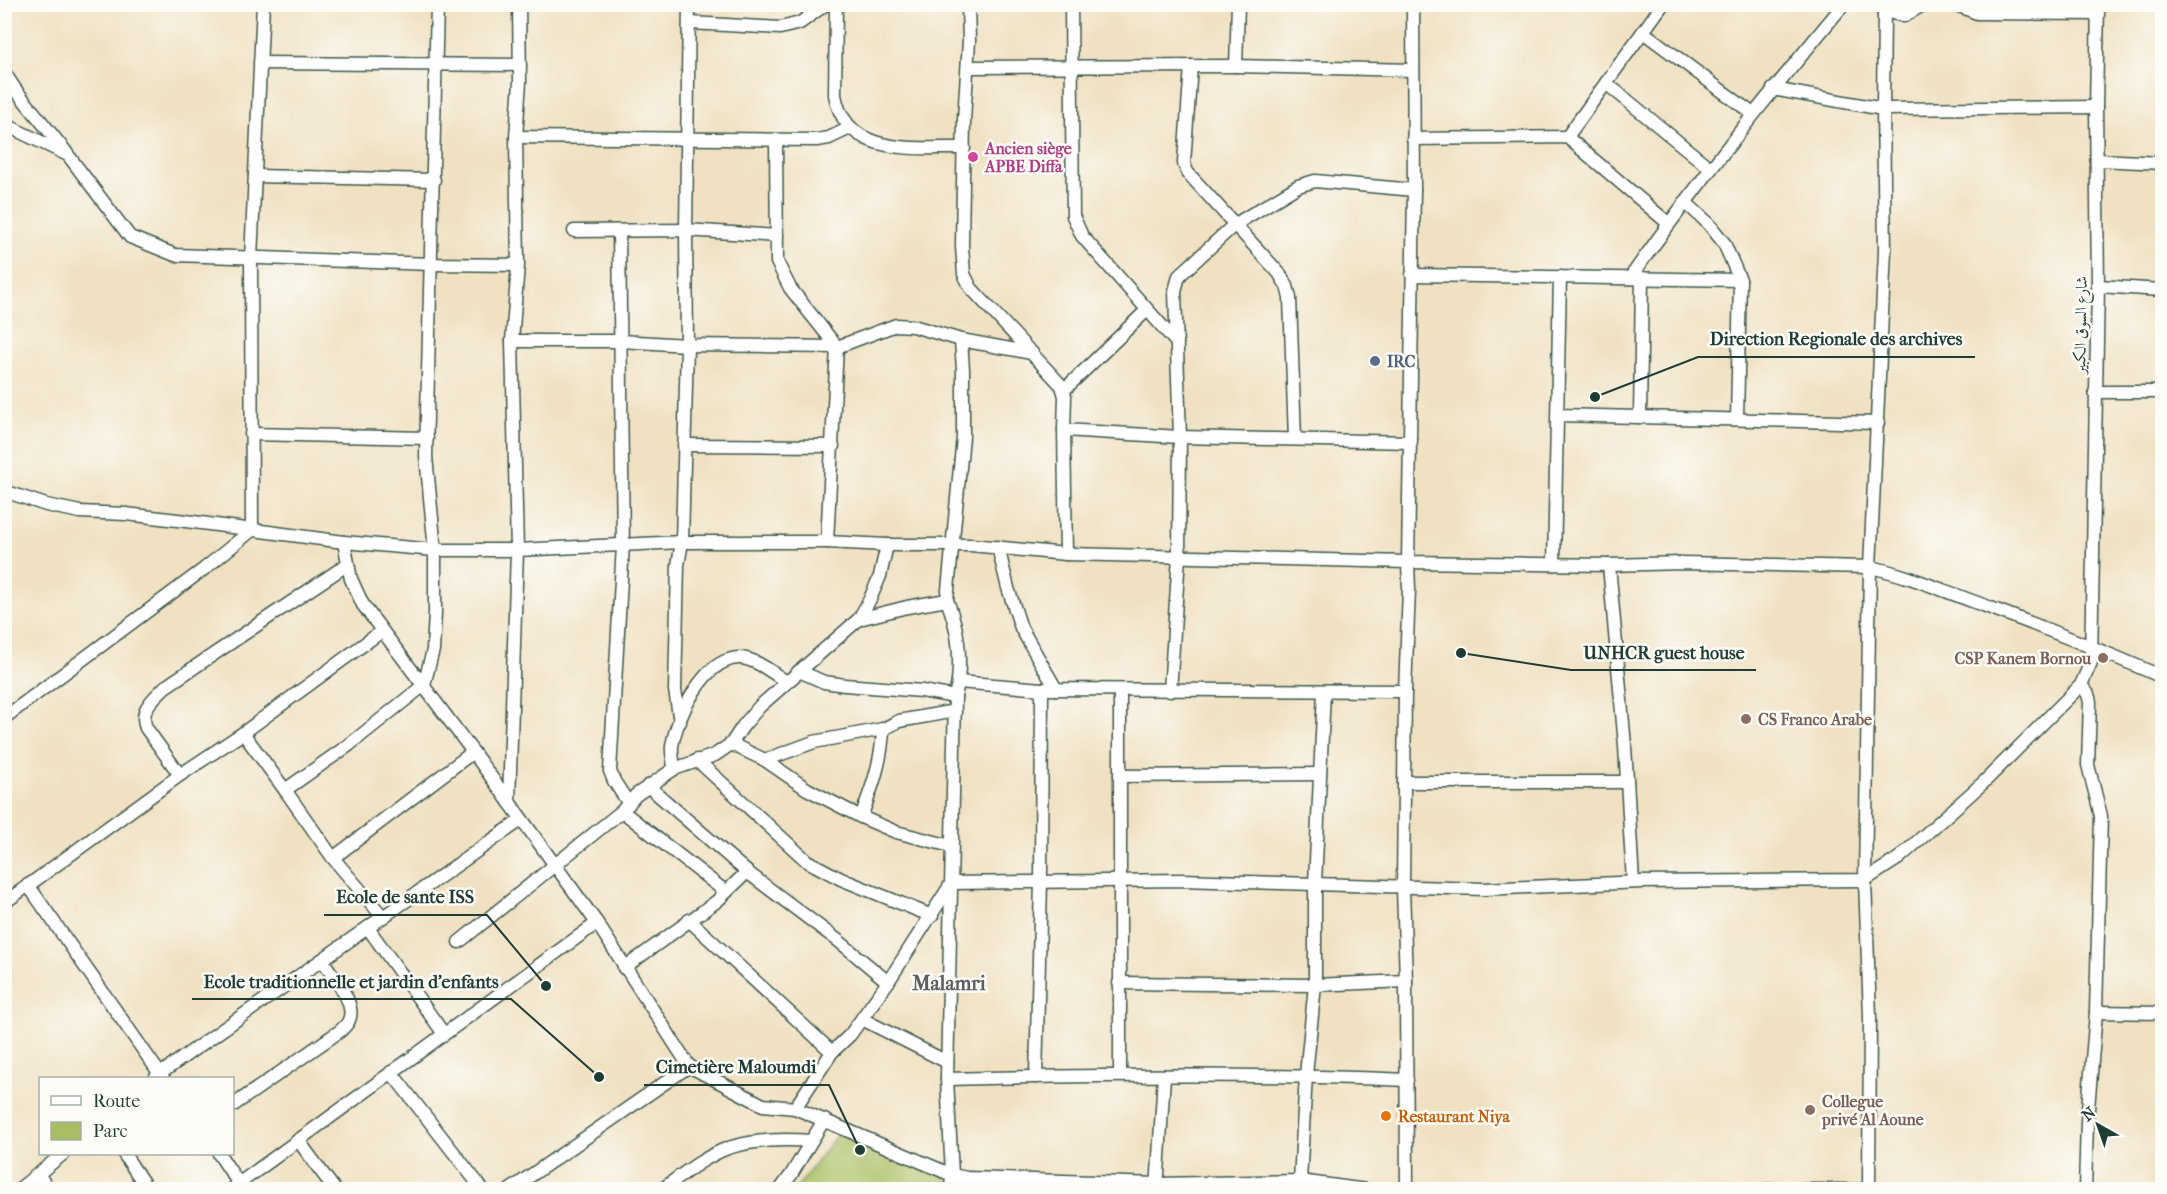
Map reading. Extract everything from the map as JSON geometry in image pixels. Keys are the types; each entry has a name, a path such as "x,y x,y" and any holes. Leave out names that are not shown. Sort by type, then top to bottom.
{"street":[{"path":"252,530 251,258 263,4"},
{"path":"285,790 349,745 424,685 433,650 435,550 426,456 437,4"},
{"path":"509,802 517,550 512,341 518,265 516,137 520,65 519,4"},
{"path":"680,722 675,690 678,565 682,542 687,345 689,4"},
{"path":"690,23 780,28 800,23 826,4"},
{"path":"836,4 835,95 837,108 850,128 862,137 879,144 900,147 964,148"},
{"path":"968,4 962,246 966,282 1032,352 1064,390 1066,554"},
{"path":"1071,4 1070,67 1075,225 1082,236 1177,343"},
{"path":"1236,66 1238,4"},
{"path":"1407,1190 1403,887 1414,190 1413,4"},
{"path":"1567,137 1663,4"},
{"path":"1640,417 1636,278 1668,223 1773,89 1844,4"},
{"path":"1766,1190 1868,1189 1870,1017 1865,880 1870,567 1885,251 1880,8 1904,16 1924,4"},
{"path":"1954,4 1977,13 2098,9"},
{"name":"شارع السوق الكبير","path":"2081,685 2091,662 2092,646 2098,286 2096,107 2098,9"},
{"path":"1643,32 1753,114"},
{"path":"260,63 520,65"},
{"path":"1191,66 1184,162 1192,179 1279,273 1287,286 1290,298 1295,439"},
{"path":"968,67 1236,66 1413,70"},
{"path":"4,72 130,237 175,255 518,265"},
{"path":"1606,83 1711,169"},
{"path":"1773,89 1883,109 2096,107"},
{"path":"4,123 68,155"},
{"path":"516,137 823,140 850,128"},
{"path":"1413,139 1567,137 1668,223"},
{"path":"776,140 777,262 785,280 837,347 827,542"},
{"path":"2098,160 2163,163"},
{"path":"255,176 434,180"},
{"path":"1170,690 1179,556 1180,436 1174,291 1179,276 1234,225 1298,186 1315,181 1414,190"},
{"path":"1685,202 1708,223 1724,243 1740,280 1737,419"},
{"path":"574,231 686,230 777,236"},
{"path":"619,232 622,545 610,771 625,808 726,892"},
{"path":"1413,275 1740,280"},
{"path":"1554,564 1560,276"},
{"path":"2098,286 2163,290"},
{"path":"1064,390 1147,309"},
{"path":"512,341 621,341 687,345 837,347 897,325 913,326 961,340 1032,352"},
{"path":"951,1190 947,1062 951,846 955,697 961,657 956,624 947,600 963,437 961,340"},
{"path":"2096,392 2163,392"},
{"path":"1558,415 1878,423"},
{"path":"1064,430 1180,436 1411,442"},
{"path":"251,434 427,438"},
{"path":"684,445 833,446"},
{"path":"4,491 46,505 80,512 126,514 344,542 435,550 517,550 682,542 827,542 998,547 1066,554 1408,562 1609,565 1683,563 1870,567 1890,571 2092,646 2163,677"},
{"path":"4,718 204,569 252,530"},
{"path":"344,542 351,579 363,606 424,685 597,923 689,1066 763,1105 795,1107 952,1175 967,1178 1065,1185 1157,1187 1286,1186 1300,1181 1366,1190"},
{"path":"459,942 555,866 648,786 674,769 715,755 731,744 743,726 787,682 859,619 880,576 887,545"},
{"path":"998,547 1021,628 1056,689"},
{"path":"180,775 146,728 143,720 144,711 151,701 165,687 348,564"},
{"path":"1609,565 1633,882"},
{"path":"859,619 947,600"},
{"path":"4,903 382,631"},
{"path":"674,769 672,747 688,699 710,671 724,662 737,658 744,659 787,682"},
{"path":"799,671 824,682 922,691 955,697"},
{"path":"958,682 1042,689 1405,691"},
{"path":"952,884 1119,881 1315,883 1484,889 1633,882 1865,880 1899,858 1984,782 2081,685 2088,694 2090,702 2088,765 2101,816 2096,1012 2087,1121 2085,1190"},
{"path":"1036,1077 1041,882 1042,689"},
{"path":"1119,1075 1120,690"},
{"path":"1300,1181 1306,1075 1315,985 1315,883 1324,692"},
{"path":"765,760 814,742 883,729 899,721 955,711"},
{"path":"861,817 877,774 883,729"},
{"path":"243,733 333,858 383,917"},
{"path":"731,744 765,760 807,789 861,817 896,832 951,846"},
{"path":"333,858 473,752"},
{"path":"697,760 807,861 841,879 932,916"},
{"path":"1120,776 1320,774"},
{"path":"1404,782 1627,782"},
{"path":"648,786 747,873 840,942 888,982"},
{"path":"28,885 160,1077 521,820"},
{"path":"624,968 726,892 747,873"},
{"path":"795,1107 832,1052 850,1035 862,1019 952,884"},
{"path":"689,920 832,1052"},
{"path":"220,1155 238,1187 298,1140 597,923"},
{"path":"368,928 444,1034"},
{"path":"234,1105 340,1031 349,1021 351,1011 348,999 322,960"},
{"path":"1119,983 1315,985 1406,981"},
{"path":"2096,1012 2163,1013"},
{"path":"862,1019 947,1062"},
{"path":"510,1190 689,1066"},
{"path":"392,1072 483,1190"},
{"path":"947,1079 1119,1075 1306,1075 1407,1080"},
{"path":"1157,1187 1164,1076"},
{"path":"780,1190 824,1120"},
{"path":"661,1190 696,1166 727,1149 764,1141 786,1139 812,1141"},
{"path":"298,1140 335,1190"},
{"path":"18,1190 62,1155"},
{"path":"125,1155 148,1190"},
{"path":"38,1174 49,1190"}],"green space":[{"path":"845,1124 947,1176 947,1189 795,1190"}],"place":[{"name":"Ancien siège APBE Diffa","path":"973,157"},
{"name":"IRC","path":"1375,361"},
{"name":"Direction Regionale des archives","path":"1595,397"},
{"name":"UNHCR guest house","path":"1461,653"},
{"name":"CSP Kanem Bornou","path":"2103,658"},
{"name":"CS Franco Arabe","path":"1746,719"},
{"name":"Ecole de sante ISS","path":"546,986"},
{"name":"Ecole traditionnelle et jardin d'enfants","path":"599,1077"},
{"name":"Collegue privé Al Aoune","path":"1810,1110"},
{"name":"Restaurant Niya","path":"1386,1116"},
{"name":"Cimetière Maloumdi","path":"860,1150"}],"district":[{"name":"Malamri","path":"949,983"}]}
